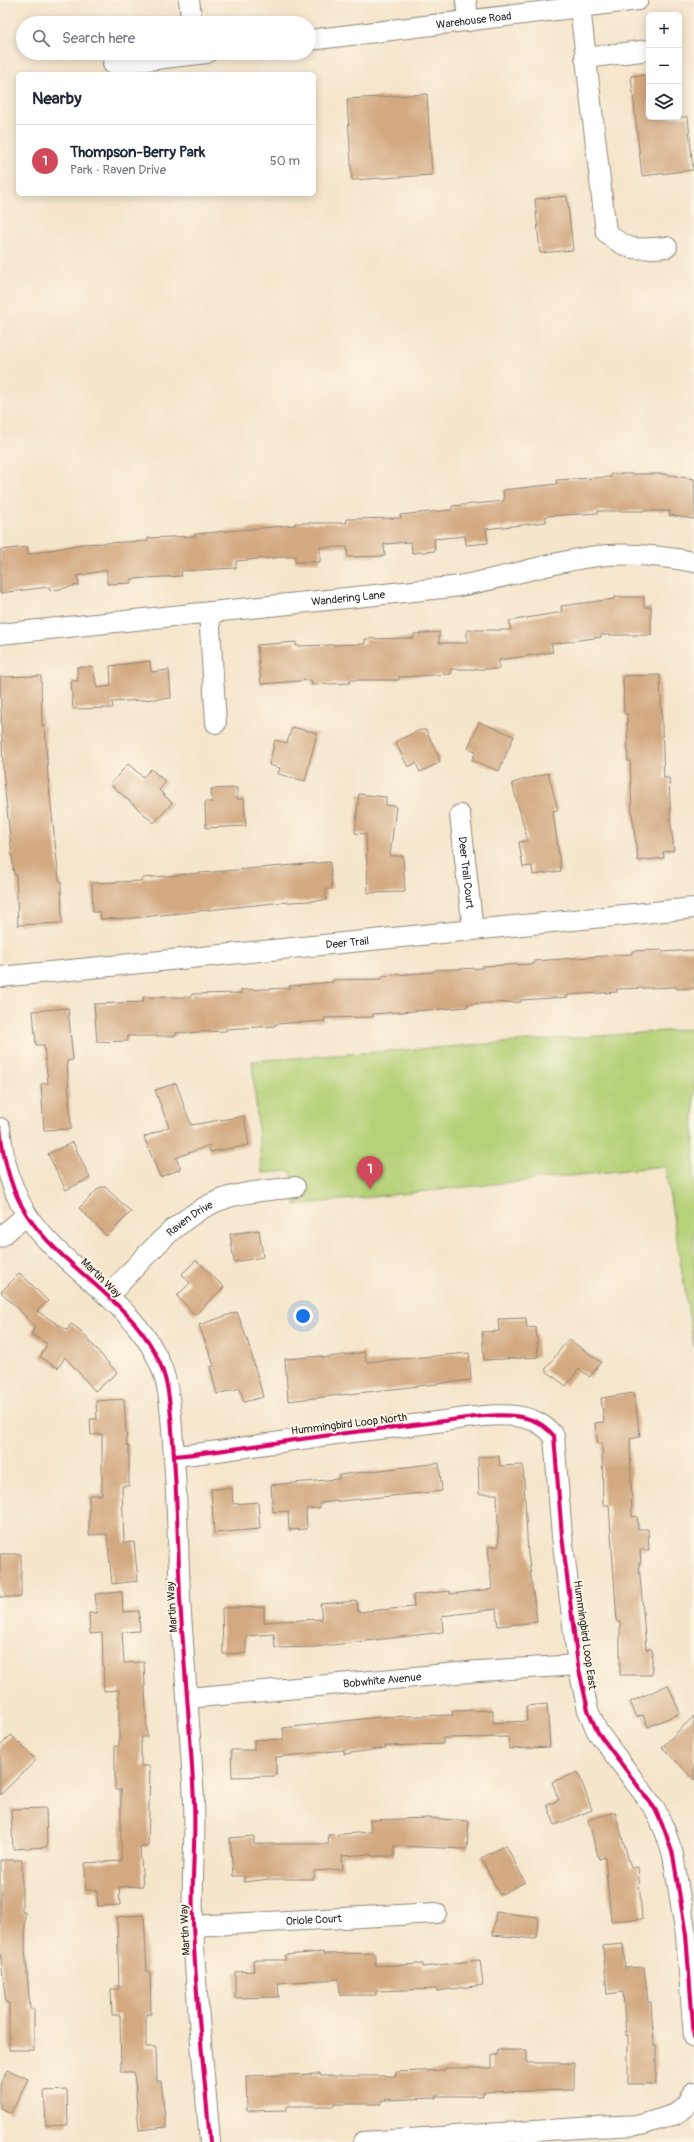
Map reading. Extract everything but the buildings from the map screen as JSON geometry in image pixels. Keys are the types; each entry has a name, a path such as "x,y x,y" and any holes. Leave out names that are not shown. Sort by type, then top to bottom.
{"street":[{"path":"190,0 191,16"},
{"path":"466,0 468,21"},
{"name":"Warehouse Road","path":"316,39 638,0"},
{"path":"580,7 606,232 617,242 634,250 667,247"},
{"path":"586,58 646,50"},
{"path":"113,64 144,60"},
{"name":"Wandering Lane","path":"0,634 483,583 571,561 598,556 653,555 694,562"},
{"path":"209,612 216,722"},
{"name":"Deer Trail Court","path":"460,815 473,930"},
{"name":"Deer Trail","path":"0,977 694,908"},
{"name":"Martin Way","path":"0,1128 12,1186 27,1215 51,1244 108,1296 145,1336 158,1357 170,1402 174,1456 180,1602 188,1698 194,1807 191,1881 193,1926 210,2142"},
{"name":"Raven Drive","path":"108,1296 170,1233 199,1211 231,1197 295,1187"},
{"path":"0,1237 27,1215"},
{"name":"Hummingbird Loop North","path":"174,1456 219,1452 310,1438 478,1418 513,1416 526,1418"},
{"name":"Hummingbird Loop East","path":"526,1418 538,1422 554,1436 562,1536 578,1665 588,1710 597,1731 655,1809 666,1831 673,1855 686,1935 694,2037"},
{"name":"Bobwhite Avenue","path":"188,1698 479,1671 578,1665"},
{"name":"Oriole Court","path":"193,1926 436,1913"},
{"path":"363,2142 641,2125 676,2114 687,2104 694,2092"}],"green space":[{"path":"694,1029 694,1347 665,1166 295,1205 291,1171 262,1173 252,1061"}],"cycle path":[{"path":"0,1128 3,1151 12,1184 27,1215 43,1236 123,1310 140,1330 155,1353 167,1386 174,1462 180,1598 194,1803 194,1949 210,2142"},
{"path":"174,1456 337,1434 504,1415 526,1418 541,1424 554,1436 562,1536 578,1665 588,1710 597,1731 655,1809 665,1831 673,1855 686,1935 694,2037"}],"place":[{"name":"Thompson-Berry Park","path":"370,1189"}]}
